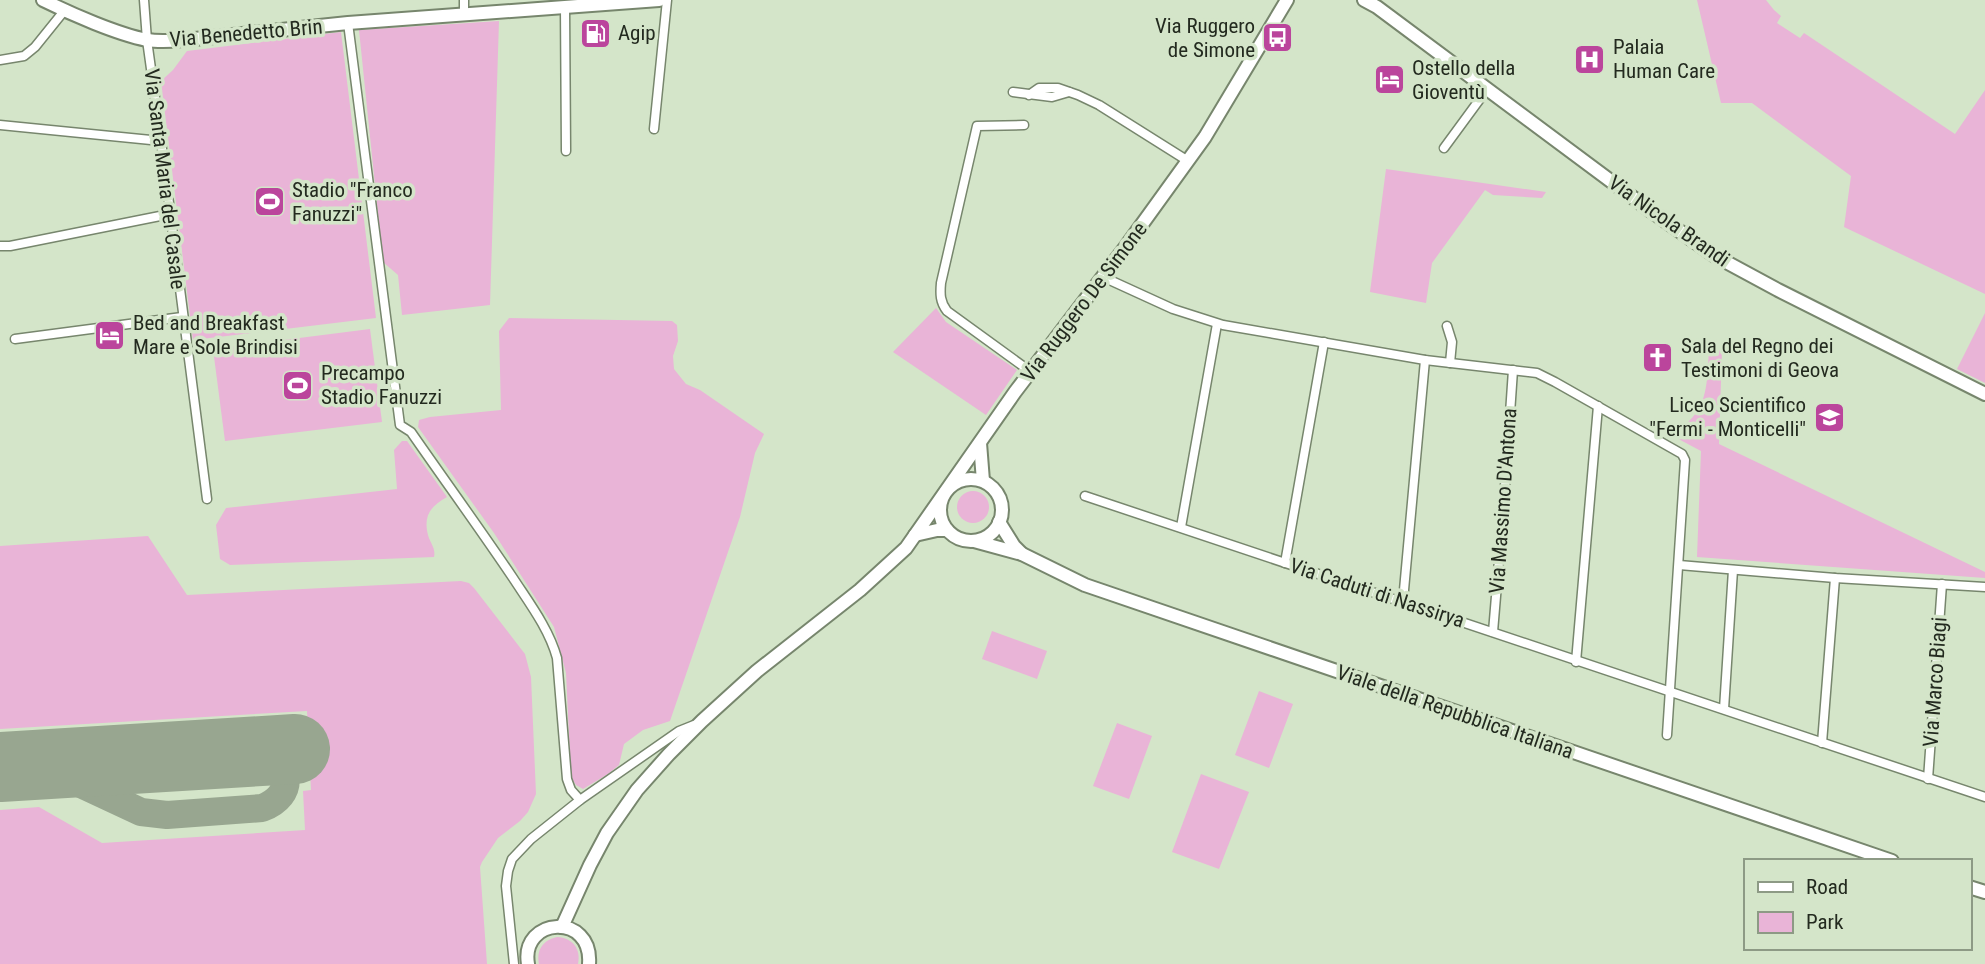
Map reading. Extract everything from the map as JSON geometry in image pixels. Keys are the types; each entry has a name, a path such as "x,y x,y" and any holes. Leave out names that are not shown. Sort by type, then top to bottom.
{"street":[{"name":"Via Benedetto Brin","path":"43,0 147,40 185,40 348,23 660,0"},
{"name":"Via Santa Maria del Casale","path":"144,0 206,499"},
{"path":"464,0 464,15"},
{"path":"654,129 667,0"},
{"name":"Via Nicola Brandi","path":"1364,0 1374,4 1715,256 1985,394"},
{"name":"Via Ruggero De Simone","path":"562,927 607,832 637,790 669,754 757,671 860,590 897,556 915,535 1031,372 1207,134 1288,1"},
{"path":"565,7 566,151"},
{"path":"0,60 24,56 35,47 64,10"},
{"name":"Via Benedetto Brin","path":"348,23 400,425 411,432 494,550 538,616 553,645 557,658 567,779 571,790 580,800"},
{"path":"1444,148 1488,88"},
{"path":"1013,92 1052,97 1069,92 1099,105 1188,161"},
{"path":"0,125 161,141"},
{"path":"1024,125 978,126 941,283 940,298 947,311 1031,372"},
{"path":"0,246 170,214"},
{"path":"1103,276 1173,309 1217,324 1425,360 1537,373 1682,454 1685,460 1667,735"},
{"name":"Via Santa Maria del Casale","path":"15,339 182,317"},
{"path":"1181,527 1217,324"},
{"path":"1447,327 1452,342 1450,363"},
{"path":"1285,563 1324,342"},
{"path":"1404,601 1425,360"},
{"name":"Via Massimo D'Antona","path":"1493,632 1513,370"},
{"path":"1576,662 1598,406"},
{"path":"944,494 940,503 942,522 955,536 974,541 991,533 999,522 1002,507 994,489 983,481 980,443"},
{"name":"Via Ruggero De Simone","path":"944,494 958,481 983,481"},
{"name":"Via Caduti di Nassirya","path":"1085,496 1985,797"},
{"name":"Viale della Repubblica Italiana","path":"999,522 1022,554"},
{"path":"915,535 947,530"},
{"name":"Viale della Repubblica Italiana","path":"974,541 1022,554 1085,585 1886,859"},
{"path":"1679,565 1835,579 1985,587"},
{"path":"1724,709 1732,570"},
{"path":"1822,743 1835,579"},
{"name":"Via Marco Biagi","path":"1928,779 1942,584"},
{"path":"514,964 506,886 512,859 531,839 580,800 679,731 702,722"},
{"path":"528,964 528,950 538,934 547,929 562,927 575,931 582,937 590,955 589,964"}],"green space":[{"path":"1697,0 1766,0 1781,16 1777,23 1800,38 1804,33 1955,134 1985,90 1985,294 1844,227 1851,176 1752,103 1721,103"},
{"path":"499,21 490,305 402,315 398,275 383,262 359,30"},
{"name":"Stadio \"Franco Fanuzzi\"","path":"341,32 376,318 193,340 161,81 187,51"},
{"path":"1386,169 1546,192 1542,198 1493,195 1485,190 1432,263 1426,303 1370,292"},
{"path":"936,308 946,322 1017,370 986,415 893,352"},
{"path":"1985,313 1985,383 1957,369"},
{"path":"509,318 672,321 677,325 678,341 673,356 674,369 686,384 700,390 764,434 755,453 740,517 670,721 643,730 624,744 619,765 583,789 576,785 571,777 566,673 554,627 494,533 418,427 419,420 430,417 501,410 499,331"},
{"name":"Precampo Stadio Fanuzzi","path":"370,329 382,422 225,441 213,349"},
{"path":"1722,350 1719,444 1985,572 1985,578 1697,557 1701,451 1669,434 1685,425 1696,414 1706,388 1709,351"},
{"path":"402,441 407,441 447,497 433,508 428,517 427,528 434,557 230,565 220,559 216,525 226,508 397,489 394,450"},
{"path":"973,491 985,495 989,507 985,519 973,523 961,519 957,507 961,495"},
{"path":"148,536 187,595 461,581 474,588 525,654 531,677 536,794 528,812 498,838 480,867 487,964 0,964 0,810 39,807 102,843 305,830 303,791 311,790 307,711 0,729 0,546"},
{"path":"992,631 1047,651 1037,679 982,659"},
{"path":"1259,691 1293,704 1269,768 1235,755"},
{"path":"1117,723 1152,736 1129,799 1093,786"},
{"path":"1201,774 1249,792 1219,869 1172,852"},
{"path":"557,937 575,945 578,964 539,964 542,946"}],"taxiway":[{"path":"34,765 51,770 141,812 167,815 262,808 273,802 281,795 286,779 278,764 259,752"}],"runway":[{"path":"0,767 295,749"}],"place":[{"name":"Agip","path":"595,33"},
{"name":"Via Ruggero de Simone","path":"1278,38"},
{"name":"Palaia Human Care","path":"1590,59"},
{"name":"Ostello della Gioventù","path":"1389,80"},
{"name":"Stadio \"Franco Fanuzzi\"","path":"269,202"},
{"name":"Bed and Breakfast Mare e Sole Brindisi","path":"110,335"},
{"name":"Sala del Regno dei Testimoni di Geova","path":"1658,358"},
{"name":"Precampo Stadio Fanuzzi","path":"298,385"},
{"name":"Liceo Scientifico \"Fermi - Monticelli\"","path":"1829,417"}]}
